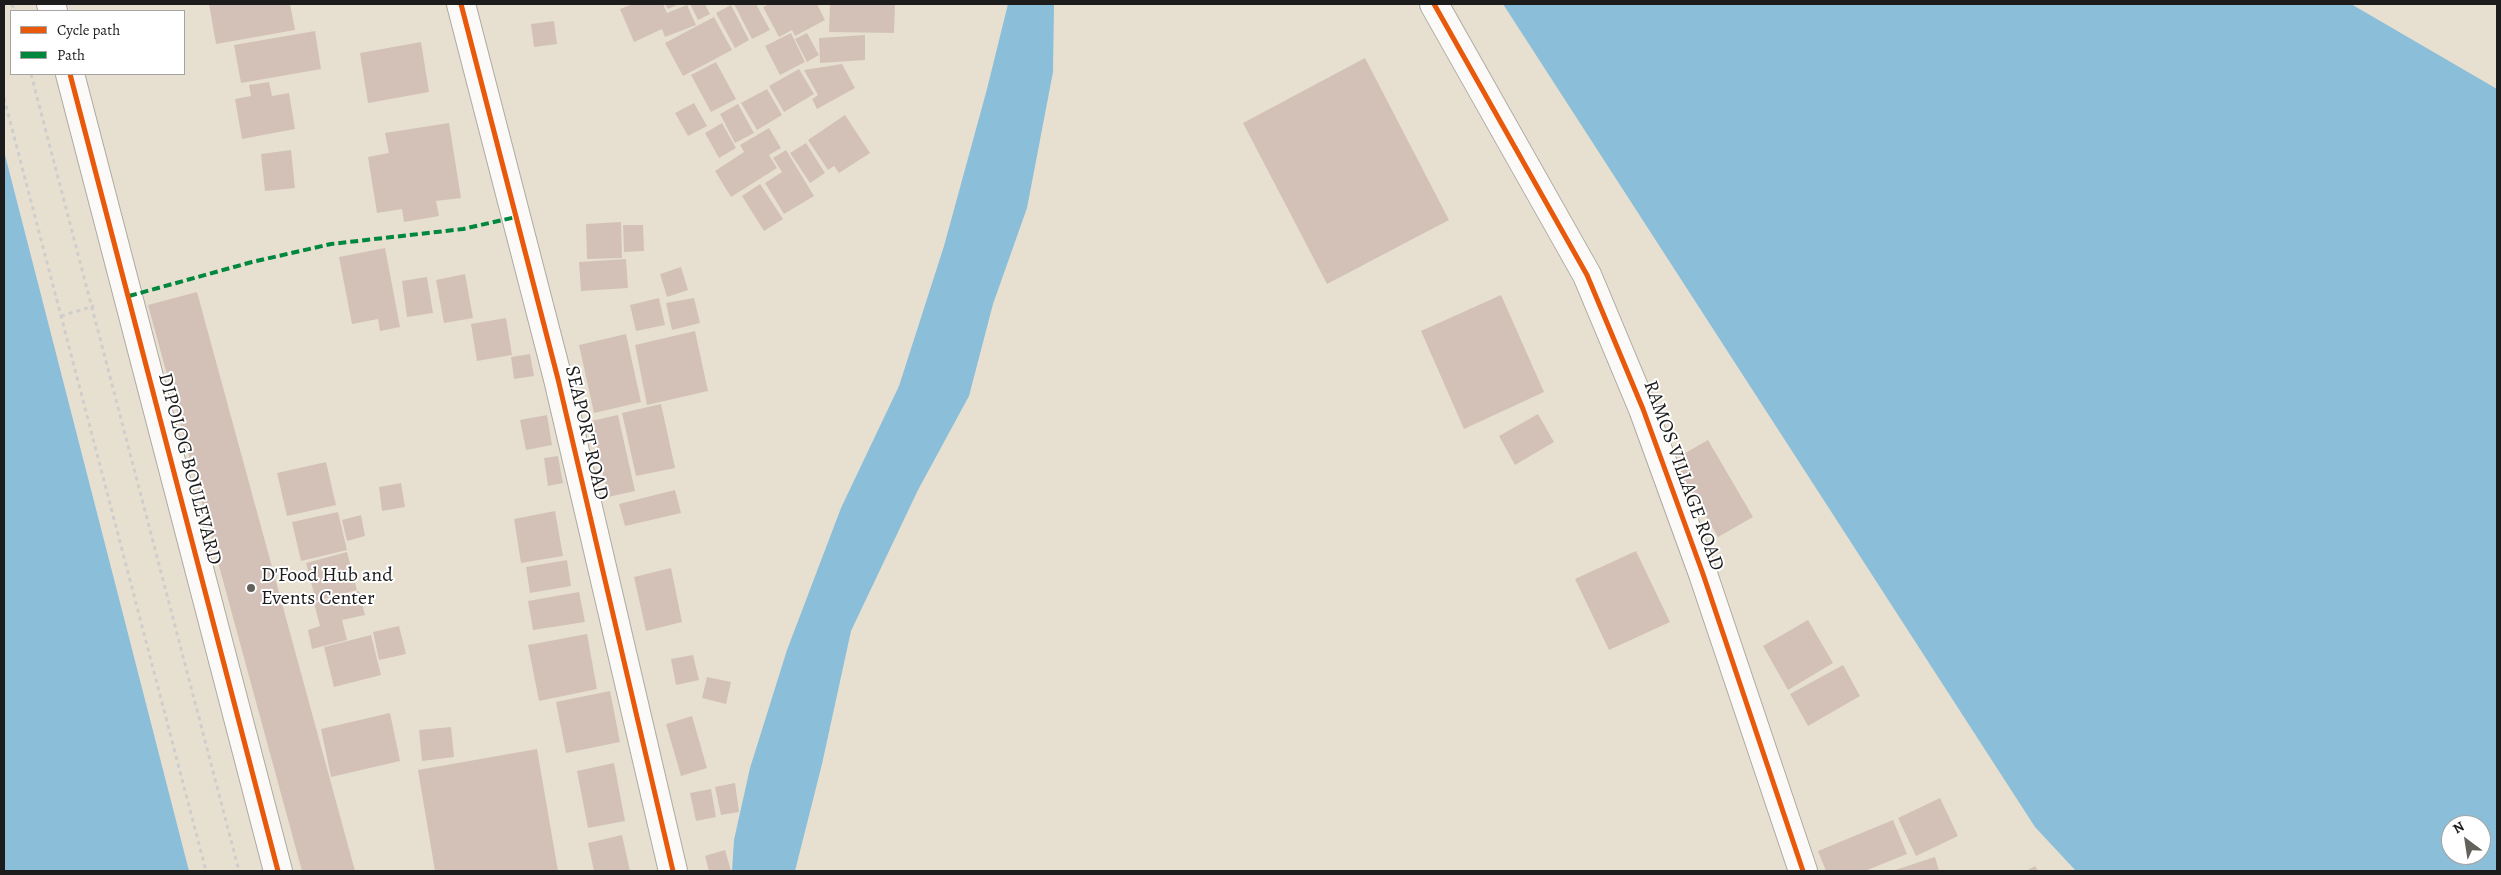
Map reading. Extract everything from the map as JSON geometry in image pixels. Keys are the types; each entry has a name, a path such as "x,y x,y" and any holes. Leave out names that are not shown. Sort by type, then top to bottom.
{"street":[{"name":"SEAPORT ROAD","path":"461,4 558,379 673,871"},
{"name":"RAMOS VILLAGE ROAD","path":"1434,4 1587,275 1643,408 1703,574 1803,871"},
{"name":"DIPOLOG BOULEVARD","path":"70,75 278,871"}],"path":[{"path":"31,75 239,871"},
{"path":"4,98 206,871"},
{"path":"61,316 93,307"}],"water":[{"path":"1008,4 1054,4 1053,72 1027,208 993,304 969,396 918,490 851,631 822,764 795,871 732,871 734,840 750,768 787,650 841,508 899,386 944,246"},
{"path":"1503,4 2351,4 2497,89 2497,871 2076,871 2035,827"},
{"path":"4,151 189,871 4,871"}],"building":[{"path":"209,4 290,4 295,30 216,44"},
{"path":"633,4 663,4 667,13 687,5 696,25 665,37 662,29 634,42 620,9"},
{"path":"665,4 679,4 668,9"},
{"path":"690,4 705,4 710,14 698,20"},
{"path":"734,4 756,4 770,30 752,39"},
{"path":"770,4 817,4 825,20 795,36 792,30 779,37 763,7"},
{"path":"830,4 895,4 894,33 829,32"},
{"path":"731,5 749,40 735,48 716,13"},
{"path":"714,17 732,50 683,76 665,43"},
{"path":"554,21 557,44 534,47 531,24"},
{"path":"315,31 321,69 241,83 234,45"},
{"path":"791,33 805,62 780,75 765,46"},
{"path":"807,33 819,55 807,62 795,39"},
{"path":"865,35 865,60 820,63 819,38"},
{"path":"421,42 429,92 368,103 360,53"},
{"path":"1365,58 1449,220 1327,284 1243,123"},
{"path":"716,62 736,99 711,112 691,75"},
{"path":"842,64 855,88 817,109 812,99 818,95 804,70"},
{"path":"799,69 814,94 784,112 769,86"},
{"path":"269,82 272,96 289,93 295,129 242,139 235,99 251,96 249,85"},
{"path":"767,89 782,115 757,130 741,103"},
{"path":"694,103 707,126 688,136 675,113"},
{"path":"738,104 754,133 735,143 720,114"},
{"path":"845,115 870,153 839,173 834,166 828,170 808,140"},
{"path":"449,123 461,198 436,201 439,216 404,222 402,209 377,213 368,157 389,153 385,133"},
{"path":"722,123 736,148 719,158 705,133"},
{"path":"769,128 781,148 769,155 777,168 731,197 715,171 744,152 740,145"},
{"path":"806,143 825,173 810,183 790,153"},
{"path":"291,150 295,188 265,191 261,154"},
{"path":"786,150 814,196 784,214 765,183 782,172 773,158"},
{"path":"760,184 783,219 764,231 742,196"},
{"path":"621,222 622,258 587,259 586,224"},
{"path":"623,225 643,225 644,251 624,252"},
{"path":"385,248 400,327 380,331 378,319 352,324 339,257"},
{"path":"626,259 628,288 581,291 579,262"},
{"path":"681,267 688,290 667,297 660,274"},
{"path":"465,274 473,318 444,323 436,280"},
{"path":"427,277 433,313 407,317 402,281"},
{"name":"D'Food Hub and Events Center","path":"197,292 355,871 302,871 148,305"},
{"path":"1501,295 1544,392 1464,429 1421,331"},
{"path":"659,298 665,325 636,331 630,305"},
{"path":"694,298 700,323 672,330 666,303"},
{"path":"506,318 512,355 477,361 471,324"},
{"path":"695,331 708,391 647,405 635,345"},
{"path":"626,334 641,402 594,413 579,345"},
{"path":"530,354 534,376 514,379 511,357"},
{"path":"661,404 675,468 636,476 622,413"},
{"path":"1538,414 1554,442 1515,465 1499,436"},
{"path":"547,415 552,445 526,450 520,420"},
{"path":"618,415 635,491 608,497 591,421"},
{"path":"1708,440 1753,517 1718,537 1673,460"},
{"path":"558,456 563,483 548,486 544,458"},
{"path":"326,462 336,505 287,516 277,473"},
{"path":"401,483 405,507 382,511 379,487"},
{"path":"675,490 681,513 625,526 619,504"},
{"path":"555,511 563,556 521,563 514,519"},
{"path":"338,512 347,550 301,561 292,522"},
{"path":"361,515 365,536 347,541 342,520"},
{"path":"1636,551 1670,622 1609,650 1575,579"},
{"path":"347,552 357,590 316,601 306,563"},
{"path":"567,560 571,586 530,593 526,567"},
{"path":"671,568 682,622 646,631 634,577"},
{"path":"359,591 365,615 342,620 347,640 312,649 308,630 320,626 314,603"},
{"path":"579,592 585,622 533,630 528,601"},
{"path":"1808,620 1833,663 1788,690 1763,646"},
{"path":"399,626 406,654 379,660 373,632"},
{"path":"587,634 597,689 539,701 528,645"},
{"path":"371,635 381,675 334,687 324,647"},
{"path":"693,655 699,680 676,685 671,659"},
{"path":"1843,665 1860,696 1808,726 1790,694"},
{"path":"707,677 731,682 726,704 702,698"},
{"path":"610,691 620,742 566,753 556,702"},
{"path":"390,713 400,761 331,777 321,729"},
{"path":"692,716 707,768 681,776 666,724"},
{"path":"451,727 454,757 422,761 419,730"},
{"path":"537,749 558,871 435,871 418,770"},
{"path":"614,763 625,821 588,828 577,771"},
{"path":"735,783 739,812 721,815 715,787"},
{"path":"711,789 716,817 696,821 690,793"},
{"path":"1940,798 1958,836 1916,856 1898,818"},
{"path":"1893,820 1907,854 1865,871 1826,871 1818,851"},
{"path":"622,835 630,871 594,871 588,843"},
{"path":"725,850 731,871 709,871 705,856"},
{"path":"1935,857 1939,871 1892,871"},
{"path":"2035,866 2038,871 2026,871"}],"marked path":[{"path":"129,296 252,262 331,244 463,229 516,217"}],"cycle path":[{"path":"461,4 558,379 673,871"},
{"path":"1434,4 1587,275 1643,409 1703,574 1803,871"},
{"path":"70,75 278,871"}],"place":[{"name":"D'Food Hub and Events Center","path":"251,588"}]}
